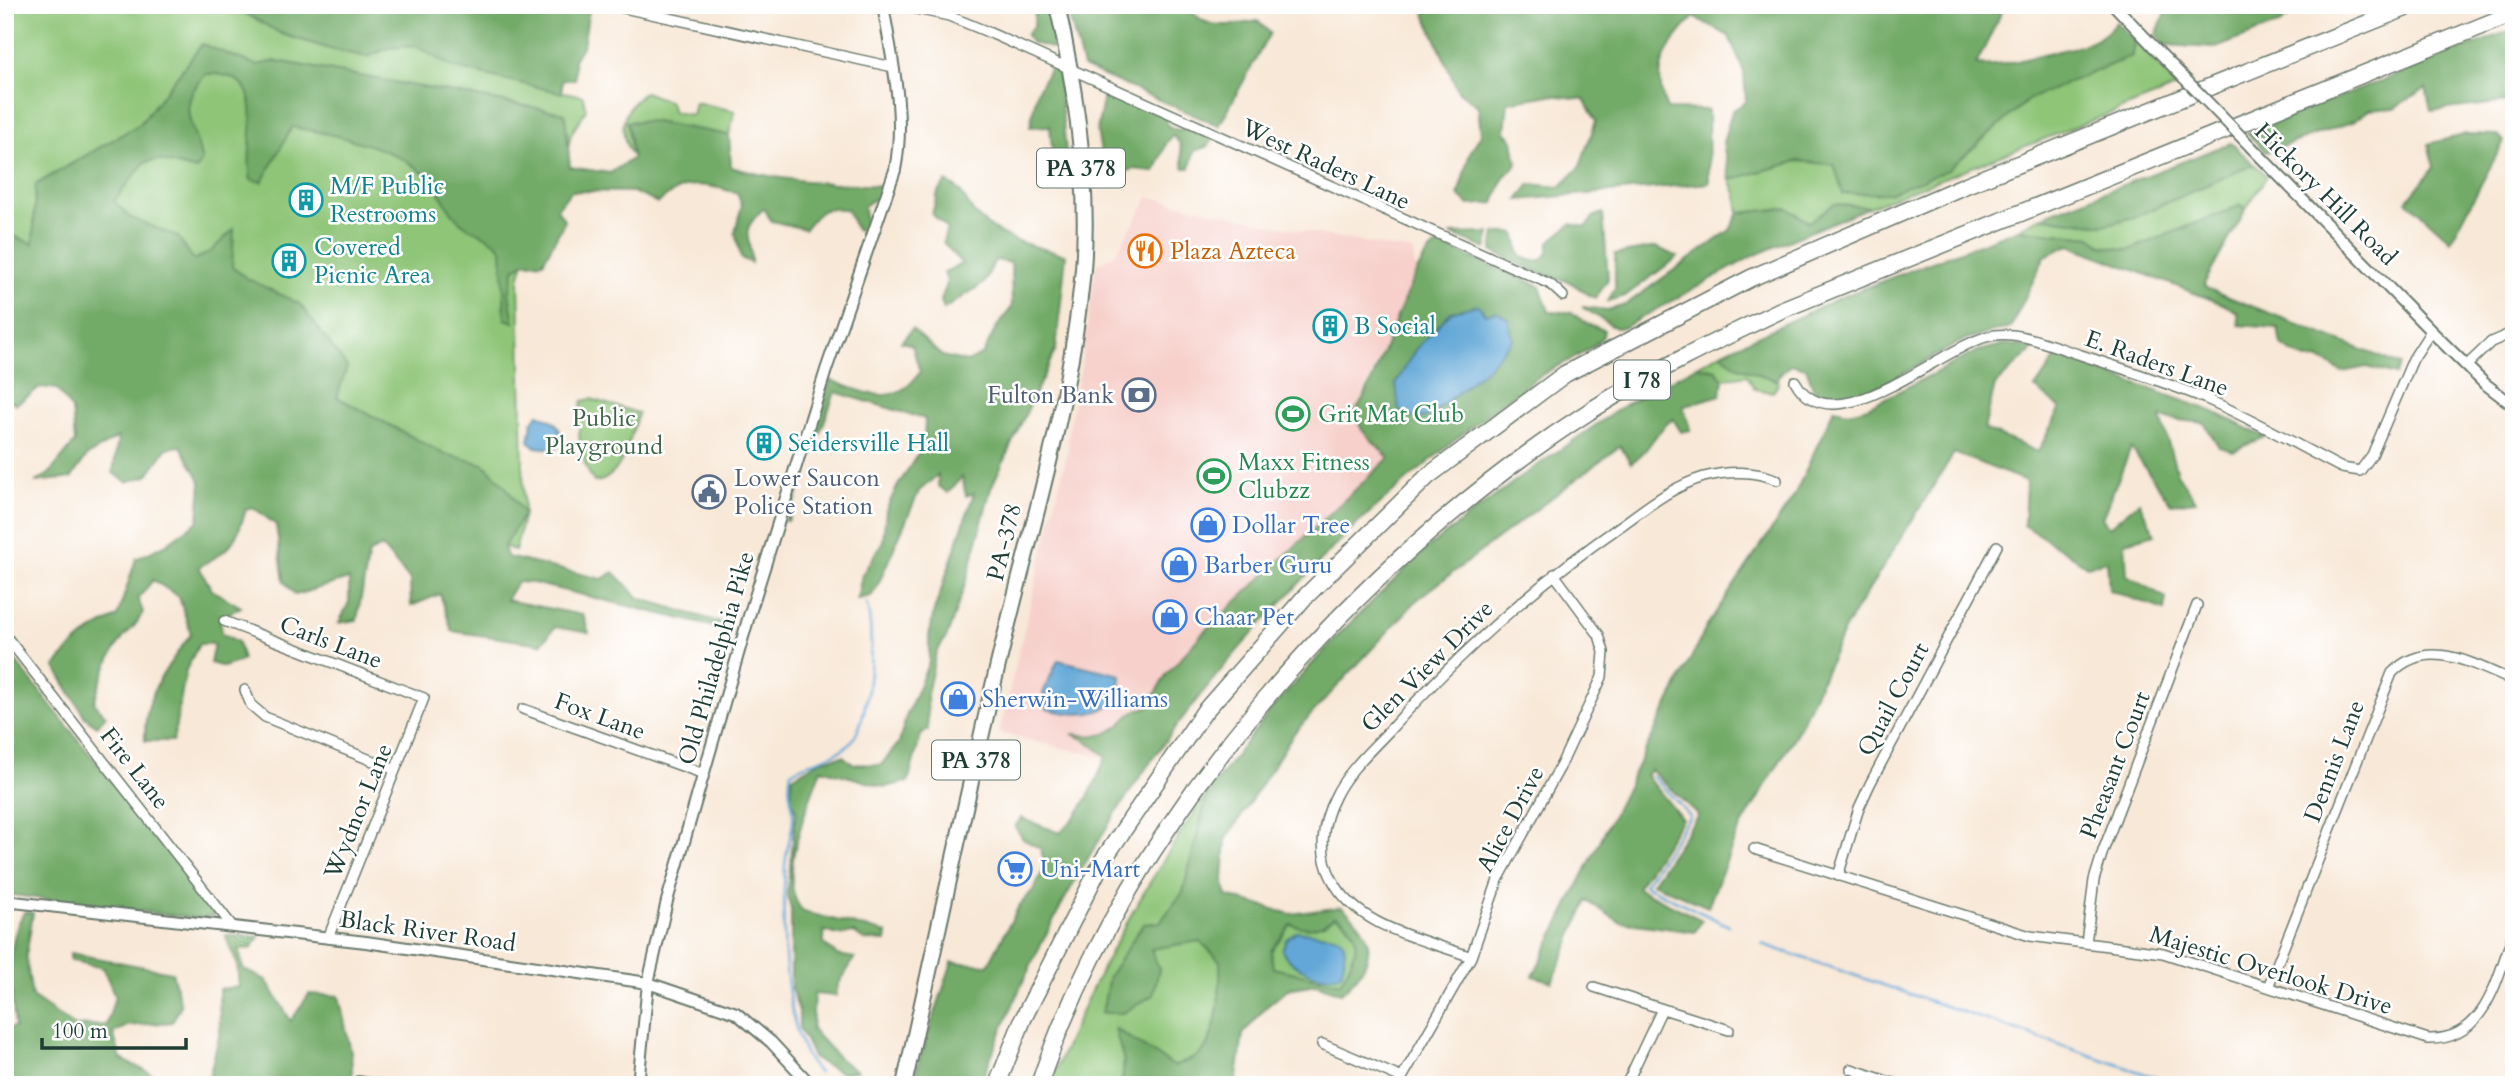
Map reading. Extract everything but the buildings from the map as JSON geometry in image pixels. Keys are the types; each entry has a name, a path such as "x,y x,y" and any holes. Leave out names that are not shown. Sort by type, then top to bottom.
{"highway":[{"name":"I 78","path":"997,1085 1023,1019 1103,860 1204,712 1303,599 1429,476 1565,374 1751,278 1966,185 2413,5"},
{"name":"I 78","path":"1039,1085 1070,1007 1121,906 1178,815 1235,737 1331,624 1463,504 1533,450 1591,410 1682,357 1781,310 2514,13"}],"main road":[{"name":"PA-378","path":"904,1085 1071,355 1083,267 1083,184 1070,71 1056,5"}],"street":[{"path":"610,5 893,66"},
{"name":"Old Philadelphia Pike","path":"638,1085 649,983 667,901 749,616 826,370 895,170 901,125 883,5"},
{"name":"West Raders Lane","path":"898,5 951,17 1550,284 1563,296"},
{"name":"Hickory Hill Road","path":"2114,5 2431,331 2466,366 2514,406"},
{"name":"E. Raders Lane","path":"1795,381 1799,389 1812,398 1843,404 1875,395 1968,344 1994,335 2015,335 2115,366 2203,398 2342,468 2360,471 2372,455 2413,359 2431,331"},
{"path":"2466,366 2491,342 2514,332"},
{"name":"Glen View Drive","path":"1471,957 1381,924 1356,909 1340,892 1328,870 1324,849 1325,825 1343,785 1418,698 1468,647 1554,574 1682,486 1704,477 1736,473 1777,480"},
{"name":"Quail Court","path":"1838,876 1870,784 1997,547"},
{"name":"Alice Drive","path":"1400,1081 1471,957 1498,880 1561,765 1602,677 1604,652 1599,635 1554,574"},
{"name":"Pheasant Court","path":"2086,943 2094,880 2103,851 2197,605"},
{"name":"Carls Lane","path":"224,621 425,698"},
{"name":"Fire Lane","path":"5,635 233,927"},
{"name":"Dennis Lane","path":"2268,988 2392,673 2399,665 2418,656 2443,654 2514,681"},
{"path":"245,690 251,705 265,717 395,770"},
{"name":"Wydnor Lane","path":"328,938 425,698"},
{"name":"Fox Lane","path":"523,709 704,774"},
{"name":"Majestic Overlook Drive","path":"1754,849 2030,936 2163,953 2415,1035 2450,1038 2468,1028 2480,1016 2514,932"},
{"name":"Black River Road","path":"5,901 328,938 649,983 736,1013 771,1042 811,1085"},
{"path":"1594,986 1730,1030"},
{"path":"1626,1085 1662,1009"},
{"path":"1322,1044 1400,1081"},
{"path":"1851,1069 1899,1085"},
{"path":"358,1081 383,1085"}],"shaded area":[{"path":"1149,197 1307,232 1413,251 1416,275 1354,413 1362,430 1390,458 1202,634 1166,675 1148,707 1132,710 1112,731 1092,736 1075,736 1086,740 1105,758 999,733 1068,450 1068,432 1096,265 1116,253"}],"green space":[{"path":"5,5 236,5 243,12 282,34 330,49 367,57 388,48 416,46 452,67 583,96 586,110 571,134 567,153 565,113 277,61 257,65 547,181 519,279 524,514 515,551 115,357 22,279 196,52 140,124 36,184 33,244 5,233"},
{"path":"236,5 590,5 583,45 574,60 575,79 562,80 562,93 452,67 416,46 388,48 367,57 330,49 282,34 243,12"},
{"path":"1035,5 1046,5 1056,49 1032,43 1026,35 1034,25"},
{"path":"1066,5 1189,5 1202,20 1210,23 1228,25 1258,21 1270,33 1219,126 1083,67"},
{"path":"1421,5 2005,5 1976,65 2007,64 2090,43 2100,38 2116,22 2134,40 2132,56 2029,99 1948,170 1889,193 1843,194 1834,165 1798,161 1730,180 1723,143 1732,111 1746,102 1744,72 1729,36 1694,17 1669,48 1664,58 1660,82 1667,109 1708,110 1709,183 1518,200 1530,184 1560,187 1579,168 1596,121 1584,99 1550,95 1508,102 1505,132 1513,140 1517,164 1504,177 1494,203 1469,205 1458,195 1470,153 1481,134 1478,106 1458,91"},
{"path":"2170,5 2303,5 2281,23 2216,48 2164,45 2156,34"},
{"path":"2514,29 2514,101 2431,111 2426,88 2394,108 2369,110 2354,121 2266,152 2247,133"},
{"path":"2134,40 2178,87 1869,207 1834,204 1809,222 1787,208 1739,213 1736,193 1730,180 1798,161 1948,170 2029,99 2131,56"},
{"path":"202,44 256,65 277,61 565,113 570,167 610,173 633,158 627,122 649,121 729,135 731,167 787,179 882,186 878,197 864,206 866,233 856,230 847,210 833,208 822,211 805,229 771,221 764,208 748,230 751,263 741,258 735,232 742,205 737,193 696,185 678,190 658,203 633,192 571,191 557,209 565,221 543,262 524,263 515,268 509,294 514,322 505,319 502,249 491,239 458,220 428,178 395,155 343,138 292,127 262,182 251,180 249,96 241,84 228,76 206,74 191,96 189,116 202,161 196,170 159,160 145,162 114,201 129,217 178,237 194,260 210,252 234,229 232,267 248,279 300,304 347,367 337,397 444,454 484,464 507,488 524,514 504,546 507,557 602,579 614,572 639,598 726,624 731,631 533,583 517,582 506,600 583,615 589,633 555,627 541,644 452,631 440,594 411,606 410,580 382,547 369,553 357,620 339,623 349,602 349,579 295,595 284,581 276,525 253,507 246,509 239,531 231,544 199,567 212,590 241,607 220,618 222,633 238,642 243,660 224,667 210,663 214,644 199,644 186,670 173,741 145,741 145,724 152,696 164,671 191,634 179,597 153,580 138,599 143,612 116,648 98,688 94,703 106,716 97,726 85,717 55,667 82,638 117,617 136,559 165,545 198,521 201,482 181,446 167,448 147,476 127,482 113,473 118,437 87,456 71,478 35,482 49,474 75,442 72,410 57,389 41,387 16,404 5,398 5,291 12,286 15,265 5,259 5,233 33,244 36,185 140,124"},
{"path":"1052,65 1058,69 1067,162 1053,162 1050,126 1030,127 1037,91"},
{"path":"645,92 670,102 673,112 692,115 695,102 735,111 729,135 650,121 628,122 633,158 625,140 624,122 630,106"},
{"path":"1111,92 1165,116 1168,126 1178,130 1188,127 1213,139 1209,146 1194,151 1190,168 1184,168 1180,144 1173,135 1167,142 1155,172 1136,169 1105,176 1097,130 1104,95"},
{"path":"2466,134 2497,135 2504,141 2451,241 2407,201 2434,167 2428,144"},
{"path":"2231,143 2254,164 2137,216 2104,225 2040,217"},
{"path":"2254,164 2267,176 2246,209 2242,205 2129,250 2103,246 2090,237 2018,229 2040,217 2104,225 2137,216"},
{"path":"946,182 961,193 979,218 998,232 1020,242 1066,255 1056,349 991,488 967,579 947,636 936,653 927,694 928,730 921,735 908,782 885,787 821,769 796,842 792,882 795,899 804,912 887,933 886,941 864,940 854,933 838,935 824,931 824,944 837,955 855,958 838,985 836,996 814,994 812,1030 839,1058 857,1071 842,1073 814,1059 799,1027 799,1011 791,988 791,909 787,895 796,812 791,799 792,777 821,760 843,756 853,764 881,765 899,743 906,717 929,662 929,636 934,611 974,493 966,496 962,477 948,493 938,486 938,475 919,491 876,589 871,596 857,599 862,575 883,541 886,510 924,444 925,419 835,392 788,521 785,521 830,380 878,395 900,391 920,372 912,345 901,342 912,329 942,356 967,362 983,354 996,328 1012,307 1011,263 995,260 984,283 944,309 941,301 947,282 944,272 962,264 943,242 947,228 932,214 938,192"},
{"path":"1834,204 1869,207 1753,256 1623,328 1616,328 1582,307 1608,310 1625,305 1730,230 1739,213 1787,208 1809,222"},
{"path":"2242,205 2246,209 2204,284 2206,288 2401,365 2396,375 2367,367 2342,372 2320,359 2305,360 2281,345 2278,328 2239,325 2238,312 2223,304 2069,245 2045,256 2011,327 1962,341 1882,385 1853,397 1834,400 1815,393 1806,368 1791,364 1779,375 1778,381 1736,366 1721,353 1841,297 2018,229 2091,237 2103,246 2129,250"},
{"path":"1603,213 1608,279 1596,298 1569,282 1518,264 1492,251 1495,233 1515,233 1520,256 1532,261 1542,260 1548,253 1549,242 1571,224 1587,227 1593,217"},
{"path":"1490,233 1486,249 1450,234"},
{"path":"1439,244 1540,286 1549,312 1571,312 1588,324 1604,330 1603,336 1580,355 1537,378 1497,407 1402,484 1327,554 1244,643 1196,700 1111,820 1039,949 980,1085 911,1085 952,962 988,965 1019,906 1034,889 1045,867 1041,849 1023,839 1015,827 1021,818 1060,833 1082,807 1097,777 1106,756 1086,740 1072,734 1102,735 1117,728 1135,711 1148,707 1166,675 1202,634 1389,458 1362,430 1354,413 1374,375 1406,294 1428,253","holes":["1477,305 1513,339 1488,367 1432,415 1399,409 1396,383 1415,350 1451,312"]},
{"path":"1656,247 1678,257 1625,296 1608,301 1615,288 1615,254"},
{"path":"2005,344 2034,348 1995,385 1984,429 2038,452 2060,408 2035,388 2057,356 2212,411 2265,437 2234,451 2219,447 2204,423 2161,418 2177,473 2196,501 2171,504 2131,448 2102,518 2109,527 2139,502 2155,534 2125,542 2127,575 2166,598 2164,610 2109,590 2107,561 2087,566 2024,525 2026,481 1954,453 1845,628 1800,727 1737,834 1708,907 1652,883 1698,815 1651,770 1646,775 1682,819 1637,888 1702,920 1695,932 1620,922 1587,901 1552,982 1533,976 1708,624 1793,498 1834,409 1849,412 1868,407 1978,351"},
{"path":"1721,353 1736,366 1778,381 1773,392 1755,389 1747,375 1723,379 1716,370 1697,366"},
{"path":"1697,366 1716,370 1723,379 1721,395 1683,406 1691,430 1681,432 1673,419 1631,463 1620,446 1418,599 1294,733 1226,840 1223,879 1227,896 1291,914 1341,907 1353,917 1367,938 1368,949 1361,971 1353,982 1341,993 1316,984 1288,989 1265,1008 1243,1034 1236,1085 1122,1085 1124,1061 1115,1029 1174,1066 1199,1055 1206,1047 1215,1025 1220,961 1200,941 1151,949 1159,969 1153,995 1123,1013 1102,1013 1109,976 1143,924 1160,922 1183,892 1208,792 1273,707 1342,631 1427,548 1515,481 1626,404","holes":["1335,916 1352,929 1356,946 1340,983 1273,968 1271,951 1291,924 1314,927"]},
{"name":"Public Playground","path":"591,399 638,413 618,466 604,480 594,482 581,452 579,432 582,401"},
{"path":"5,648 214,910 215,915 200,919 5,894"},
{"path":"1208,792 1183,893 1160,922 1103,1013 1150,949 1164,944 1200,941 1220,960 1215,1025 1206,1047 1196,1057 1173,1066 1116,1029 1124,1061 1122,1085 1050,1085 1083,1008 1120,934 1162,862"},
{"path":"24,912 33,913 26,957 32,997 74,1026 107,1025 115,996 103,968 70,960 70,953 172,972 181,1005 172,1022 127,1026 113,1033 121,1059 174,1085 5,1085 5,1029 15,1027 11,953"},
{"path":"1335,916 1352,929 1356,946 1340,983 1272,968 1271,951 1291,924 1324,925"},
{"path":"225,935 260,937 250,949 239,949 243,969 266,980 291,1021 309,994 339,996 351,1052 353,1085 204,1085 208,1082 220,1032 219,989 239,987 237,963"}],"water":[{"path":"1478,305 1485,314 1497,311 1508,319 1513,339 1488,367 1431,415 1415,418 1399,410 1396,384 1415,350 1451,312"},
{"path":"538,414 559,428 560,444 553,449 535,447 529,441 532,423"},
{"path":"1058,660 1121,675 1119,690 1114,700 1106,708 1084,714 1047,709 1043,693"},
{"path":"1297,931 1330,935 1342,941 1345,948 1341,974 1316,975 1292,963 1282,951 1286,939"}],"waterway":[{"path":"819,1073 807,1056 797,1032 787,975 784,888 793,819 790,779 791,772 798,768 843,749 856,733 867,698 870,676 871,634 866,603"},
{"path":"1653,776 1690,816 1644,885 1729,926"},
{"path":"1762,944 2178,1085"}],"place":[{"name":"M/F Public Restrooms","path":"306,200"},
{"name":"Plaza Azteca","path":"1145,251"},
{"name":"Covered Picnic Area","path":"289,261"},
{"name":"B Social","path":"1330,326"},
{"name":"Fulton Bank","path":"1139,395"},
{"name":"Grit Mat Club","path":"1293,414"},
{"name":"Seidersville Hall","path":"764,443"},
{"name":"Maxx Fitness Clubzz","path":"1214,476"},
{"name":"Lower Saucon Police Station","path":"709,492"},
{"name":"Dollar Tree","path":"1208,525"},
{"name":"Barber Guru","path":"1179,565"},
{"name":"Chaar Pet","path":"1170,617"},
{"name":"Sherwin-Williams","path":"958,699"},
{"name":"Uni-Mart","path":"1015,869"}]}
